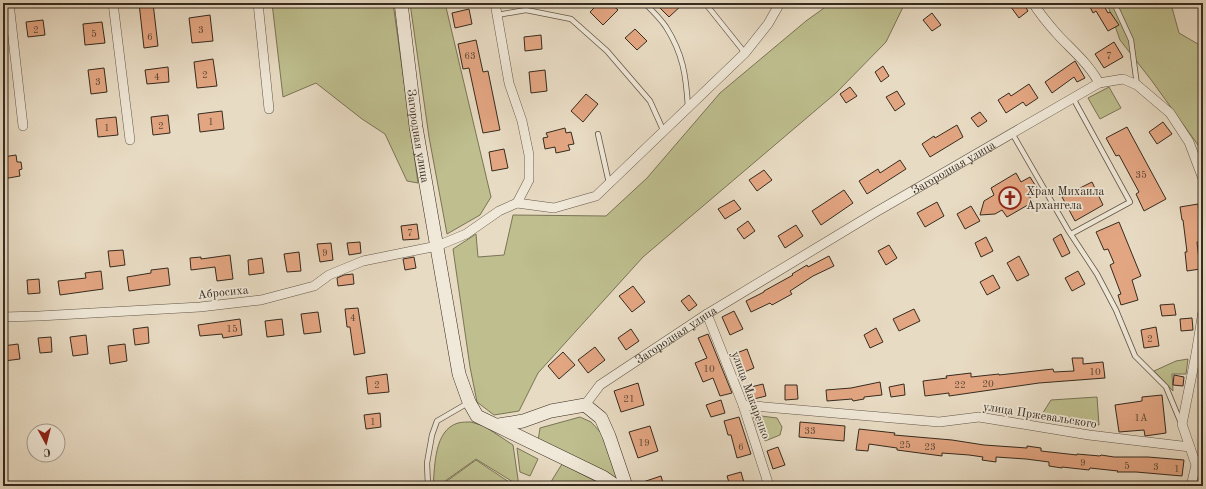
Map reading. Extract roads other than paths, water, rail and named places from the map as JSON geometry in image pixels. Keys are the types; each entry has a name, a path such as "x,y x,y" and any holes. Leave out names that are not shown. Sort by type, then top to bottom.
{"street":[{"path":"9,3 23,126"},
{"path":"113,3 130,140"},
{"path":"258,3 269,109"},
{"name":"Загородная улица","path":"401,3 416,128 459,374 469,402 477,416 499,425 616,486"},
{"path":"495,3 509,83 522,121 529,155 529,180 517,203 554,208 596,196 746,53 768,24 780,3"},
{"path":"1033,3 1057,35 1084,63 1099,83"},
{"name":"Загородная улица","path":"585,405 600,385 707,314 876,212 1099,83 1123,79 1137,85 1170,113 1189,142 1203,179"},
{"name":"Абросиха","path":"3,317 200,307 261,300 314,286 329,275 363,261 437,246 466,234 499,211 517,203"},
{"path":"1190,486 1200,466 1190,447 1182,424 1200,355 1203,311"},
{"name":"улица Макаренко","path":"707,314 743,406 769,486"},
{"path":"499,425 523,421 551,411 585,405 601,418 609,436 626,486"},
{"name":"улица Пржевальского","path":"743,406 939,422 979,417 1089,435 1190,447"}],"lane":[{"path":"645,3 665,26 679,51 687,78 689,108"},
{"path":"705,3 746,53"},
{"path":"1115,5 1131,40 1137,85"},
{"path":"497,15 526,10 571,20 607,51 650,101 664,132"},
{"path":"1071,234 1130,202 1072,98"},
{"path":"1012,133 1071,234 1097,274 1116,310 1135,356 1166,388 1182,424"},
{"path":"598,134 609,183"},
{"path":"428,486 427,463 432,435 437,421 469,402"}],"place":[{"name":"Храм Михаила Архангела","path":"1010,198"}]}
